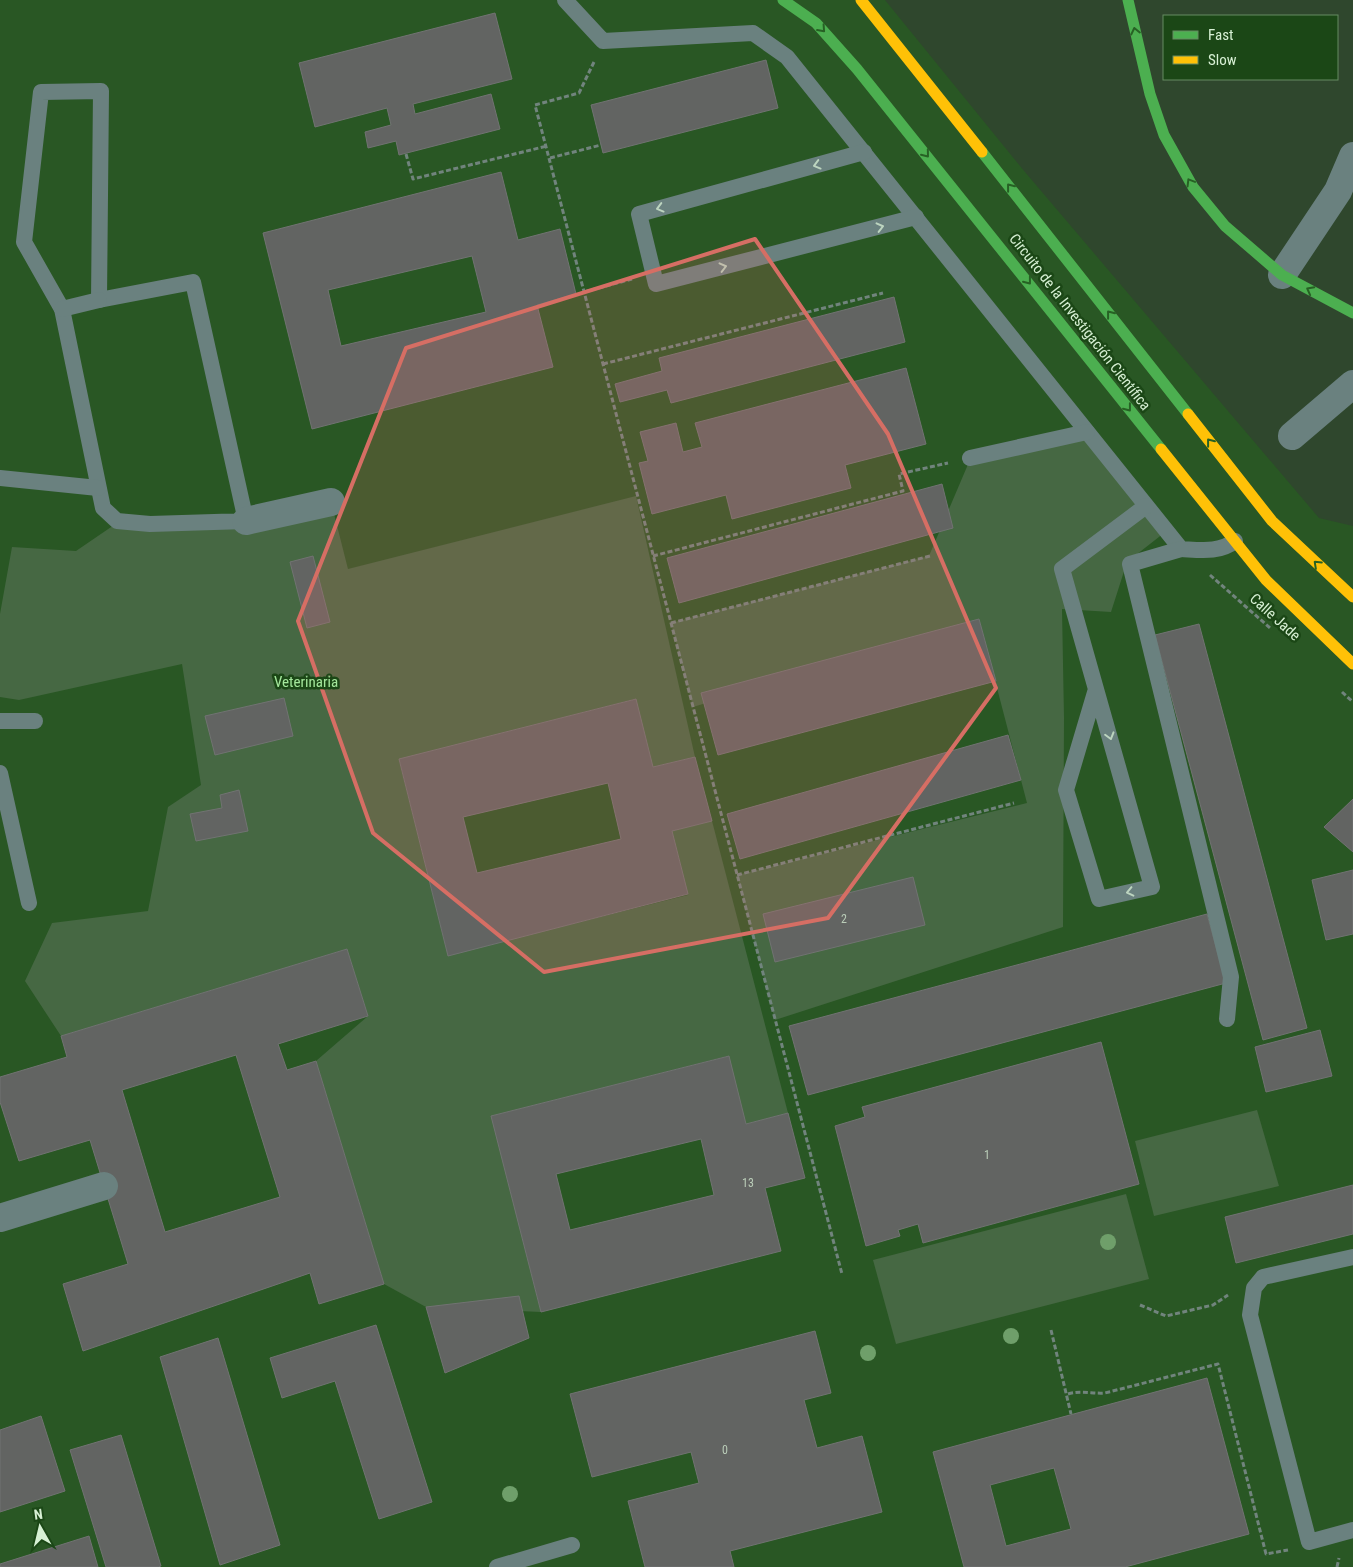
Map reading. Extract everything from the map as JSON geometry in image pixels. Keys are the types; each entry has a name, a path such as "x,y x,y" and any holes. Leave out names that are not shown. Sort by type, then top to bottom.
{"street":[{"name":"Circuito de la Investigación Científica","path":"783,0 816,23 857,69 1266,580 1353,664"},
{"name":"Circuito de la Investigación Científica","path":"861,0 882,23 1272,521 1353,597"},
{"path":"1128,0 1150,94 1164,135 1192,187 1225,226 1282,275 1353,312"},
{"path":"1282,275 1338,191 1353,156"},
{"path":"1292,436 1353,384"},
{"path":"246,521 331,502"},
{"path":"0,1218 104,1186"}],"lane":[{"path":"565,0 603,41 753,33 787,57 1181,549"},
{"path":"62,308 194,282 246,521 150,524 117,520 103,508 62,308 24,242 41,92 101,91 99,300"},
{"path":"864,152 639,214 656,284 916,217"},
{"path":"970,458 1087,432"},
{"path":"0,478 98,488"},
{"path":"1096,689 1066,790 1099,900 1152,887 1096,689 1062,570 1146,506"},
{"path":"1227,1019 1231,977 1130,564 1181,549 1210,551 1226,548 1235,541"},
{"path":"0,721 35,721"},
{"path":"0,773 29,903"},
{"path":"1353,1257 1262,1277 1254,1288 1250,1315 1309,1542 1353,1530"},
{"path":"497,1567 533,1562 572,1545"}],"path":[{"path":"603,41 579,93 535,105 842,1274"},
{"path":"550,158 601,145"},
{"path":"406,154 413,179 547,146"},
{"path":"584,292 654,273"},
{"path":"603,364 882,293"},
{"path":"653,556 902,491 899,474 970,458"},
{"name":"Calle Jade","path":"1181,549 1274,631"},
{"path":"671,623 930,556"},
{"path":"1338,689 1353,702"},
{"path":"737,876 1014,803"},
{"path":"1051,1330 1068,1394 1071,1414"},
{"path":"1068,1394 1082,1390 1094,1394 1105,1393 1218,1364 1266,1554 1294,1549"}],"highlighted area":[{"path":"755,239 888,434 996,688 828,918 544,972 373,833 298,621 406,348"}],"shaded area":[{"path":"0,0 885,0 1025,172 1319,518 1353,526 1353,1567 0,1567"}],"green space":[{"path":"1086,435 1164,533 1127,562 1111,612 1062,609 1064,718 1063,927 775,1020 737,875 1027,803 979,619 693,707 671,623 929,556 969,462"},
{"name":"Veterinaria","path":"636,496 695,757 653,767 635,699 399,760 448,955 688,895 672,831 712,821 788,1113 746,1124 728,1056 492,1116 541,1312 426,1307 384,1284 316,1061 368,1016 347,949 61,1036 25,981 52,923 148,911 168,807 201,785 182,664 19,700 0,697 0,614 12,547 76,551 117,523 150,526 331,502 348,569"},
{"path":"1257,1110 1279,1186 1154,1216 1135,1141"},
{"path":"1126,1194 1149,1279 896,1344 873,1260"}],"building":[{"path":"495,13 512,79 413,104 415,114 491,94 500,129 399,155 396,141 368,148 365,132 391,125 387,108 315,127 299,63"},
{"path":"766,60 778,108 603,153 591,105"},
{"path":"501,172 518,240 560,229 576,294 537,305 553,367 312,429 263,233","holes":["472,256 486,312 341,346 328,290"]},
{"path":"894,297 905,342 671,403 667,390 620,402 615,384 662,371 659,358"},
{"path":"906,368 926,444 845,465 851,488 732,519 726,495 652,514 639,463 648,461 640,432 676,423 683,452 702,447 695,423"},
{"path":"942,484 953,528 679,603 667,558"},
{"path":"313,556 330,622 307,628 290,562"},
{"path":"979,619 996,681 718,755 701,693"},
{"path":"1199,624 1307,1028 1263,1040 1155,635"},
{"path":"284,698 293,736 215,755 205,716"},
{"path":"636,699 653,767 695,757 712,821 672,831 688,894 448,956 399,759","holes":["608,783 621,839 477,873 463,817"]},
{"path":"1008,735 1021,780 740,859 727,814"},
{"path":"239,790 248,831 196,841 190,814 222,808 220,795"},
{"path":"1353,799 1353,852 1324,827"},
{"path":"1353,870 1353,934 1326,940 1312,880"},
{"path":"913,877 925,925 775,962 763,914"},
{"path":"1207,914 1226,983 808,1095 789,1026"},
{"path":"347,949 368,1016 278,1044 287,1070 316,1061 384,1284 319,1304 310,1273 83,1351 63,1284 128,1264 90,1140 19,1161 0,1102 0,1077 67,1057 61,1036","holes":["236,1055 280,1197 165,1232 122,1090"]},
{"path":"1320,1030 1332,1076 1266,1092 1255,1047"},
{"path":"1101,1042 1139,1184 923,1243 918,1224 898,1230 900,1236 866,1246 835,1126 865,1117 862,1107"},
{"path":"729,1056 746,1124 788,1113 805,1178 765,1188 781,1251 541,1312 491,1116","holes":["701,1139 714,1195 570,1230 556,1174"]},
{"path":"1353,1185 1353,1234 1236,1263 1225,1217"},
{"path":"519,1296 529,1338 445,1373 426,1307"},
{"path":"376,1325 432,1502 379,1519 335,1381 282,1398 270,1358"},
{"path":"815,1331 831,1393 804,1400 817,1448 862,1436 882,1512 730,1551 734,1567 645,1567 628,1501 699,1483 691,1452 592,1477 570,1394"},
{"path":"218,1338 280,1545 220,1565 160,1357"},
{"path":"1207,1378 1249,1534 1125,1567 964,1567 933,1452","holes":["1054,1468 1071,1529 1006,1546 990,1485"]},
{"path":"41,1416 65,1491 0,1512 0,1430"},
{"path":"121,1435 161,1566 158,1567 106,1567 70,1450"},
{"path":"89,1536 98,1567 0,1567 0,1564"}],"traffic: fast":[{"path":"783,0 816,23 857,69 1161,449"},
{"path":"1128,0 1150,94 1164,135 1193,187 1225,226 1282,275 1353,313"},
{"path":"982,152 1188,414"}],"traffic: slow":[{"path":"861,0 982,152"},
{"path":"1188,414 1272,521 1353,597"},
{"path":"1161,449 1266,580 1353,664"}]}
